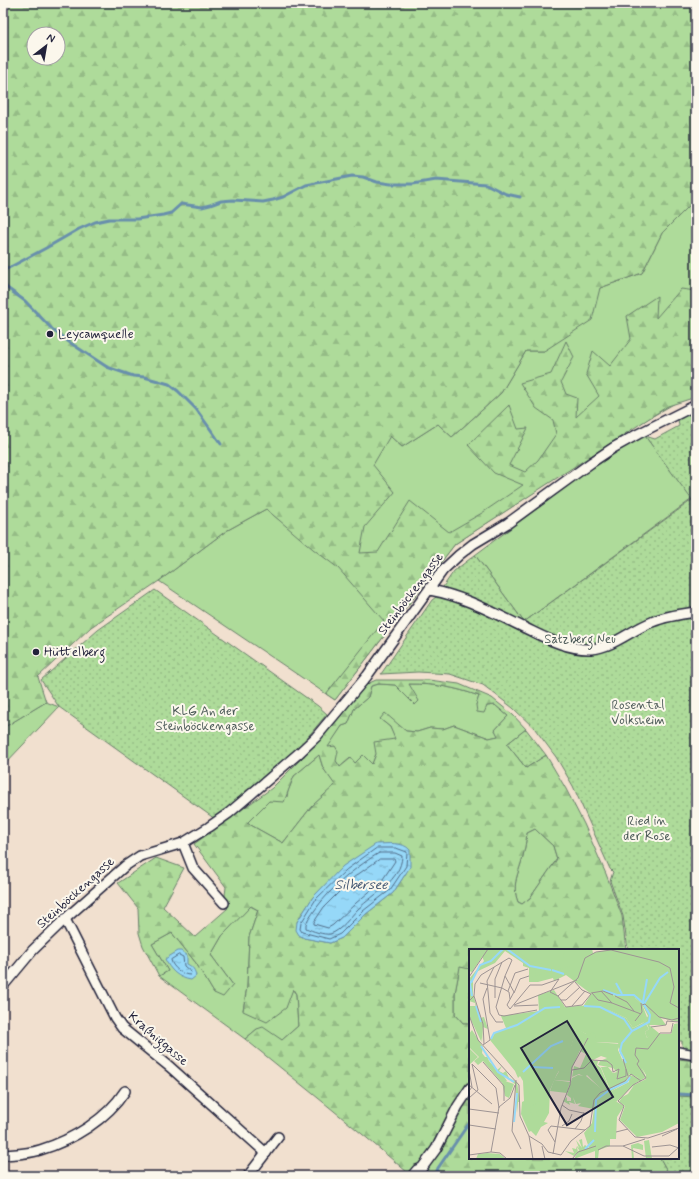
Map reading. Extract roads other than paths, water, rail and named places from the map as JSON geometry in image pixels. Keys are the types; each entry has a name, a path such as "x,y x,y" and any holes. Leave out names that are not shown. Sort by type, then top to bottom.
{"street":[{"name":"Steinböckengasse","path":"3,986 34,950 65,919 120,871 140,856 183,843 209,828 229,813 316,737 367,676 451,561 470,546 508,523 613,448 696,404"},
{"path":"430,590 463,598 552,641 578,649 602,646 621,639 651,622 696,612"},
{"path":"183,843 193,868 224,903"},
{"name":"Kraßniggasse","path":"65,919 115,1018 122,1028 170,1067 266,1153"},
{"path":"679,1052 696,1054"},
{"path":"412,1176 417,1170 422,1168 436,1149 458,1106 469,1090"},
{"path":"3,1155 21,1154 40,1150 68,1138 93,1123 110,1110 126,1091"},
{"path":"248,1176 278,1138"}],"water":[{"name":"Silbersee","path":"376,844 399,844 410,850 410,867 393,893 366,914 342,938 330,943 304,938 299,935 296,930 297,922 313,897 343,866"},
{"path":"178,951 181,951 187,955 187,964 194,970 196,976 191,980 175,973 169,967 165,959"}],"waterway":[{"path":"3,271 79,229 95,222 109,219 137,219 163,215 171,213 181,204 202,207 221,201 233,200 263,202 283,197 306,185 352,176 363,177 377,182 391,184 413,184 436,180 486,184 506,194 520,197"},
{"path":"3,285 25,301 53,330 107,367 133,376 144,377 169,384 196,409 221,444"},
{"path":"679,1094 696,1095"},
{"path":"435,1176 438,1168 469,1124"}],"place":[{"name":"Leycamquelle","path":"50,334"},
{"name":"Hüttelberg","path":"36,652"}],"park label":[{"name":"Satzberg Neu","path":"580,639"},
{"name":"Rosental Volksheim","path":"638,712"},
{"name":"KLG An der Steinböckengasse","path":"205,718"},
{"name":"Ried in der Rose","path":"647,828"}]}
